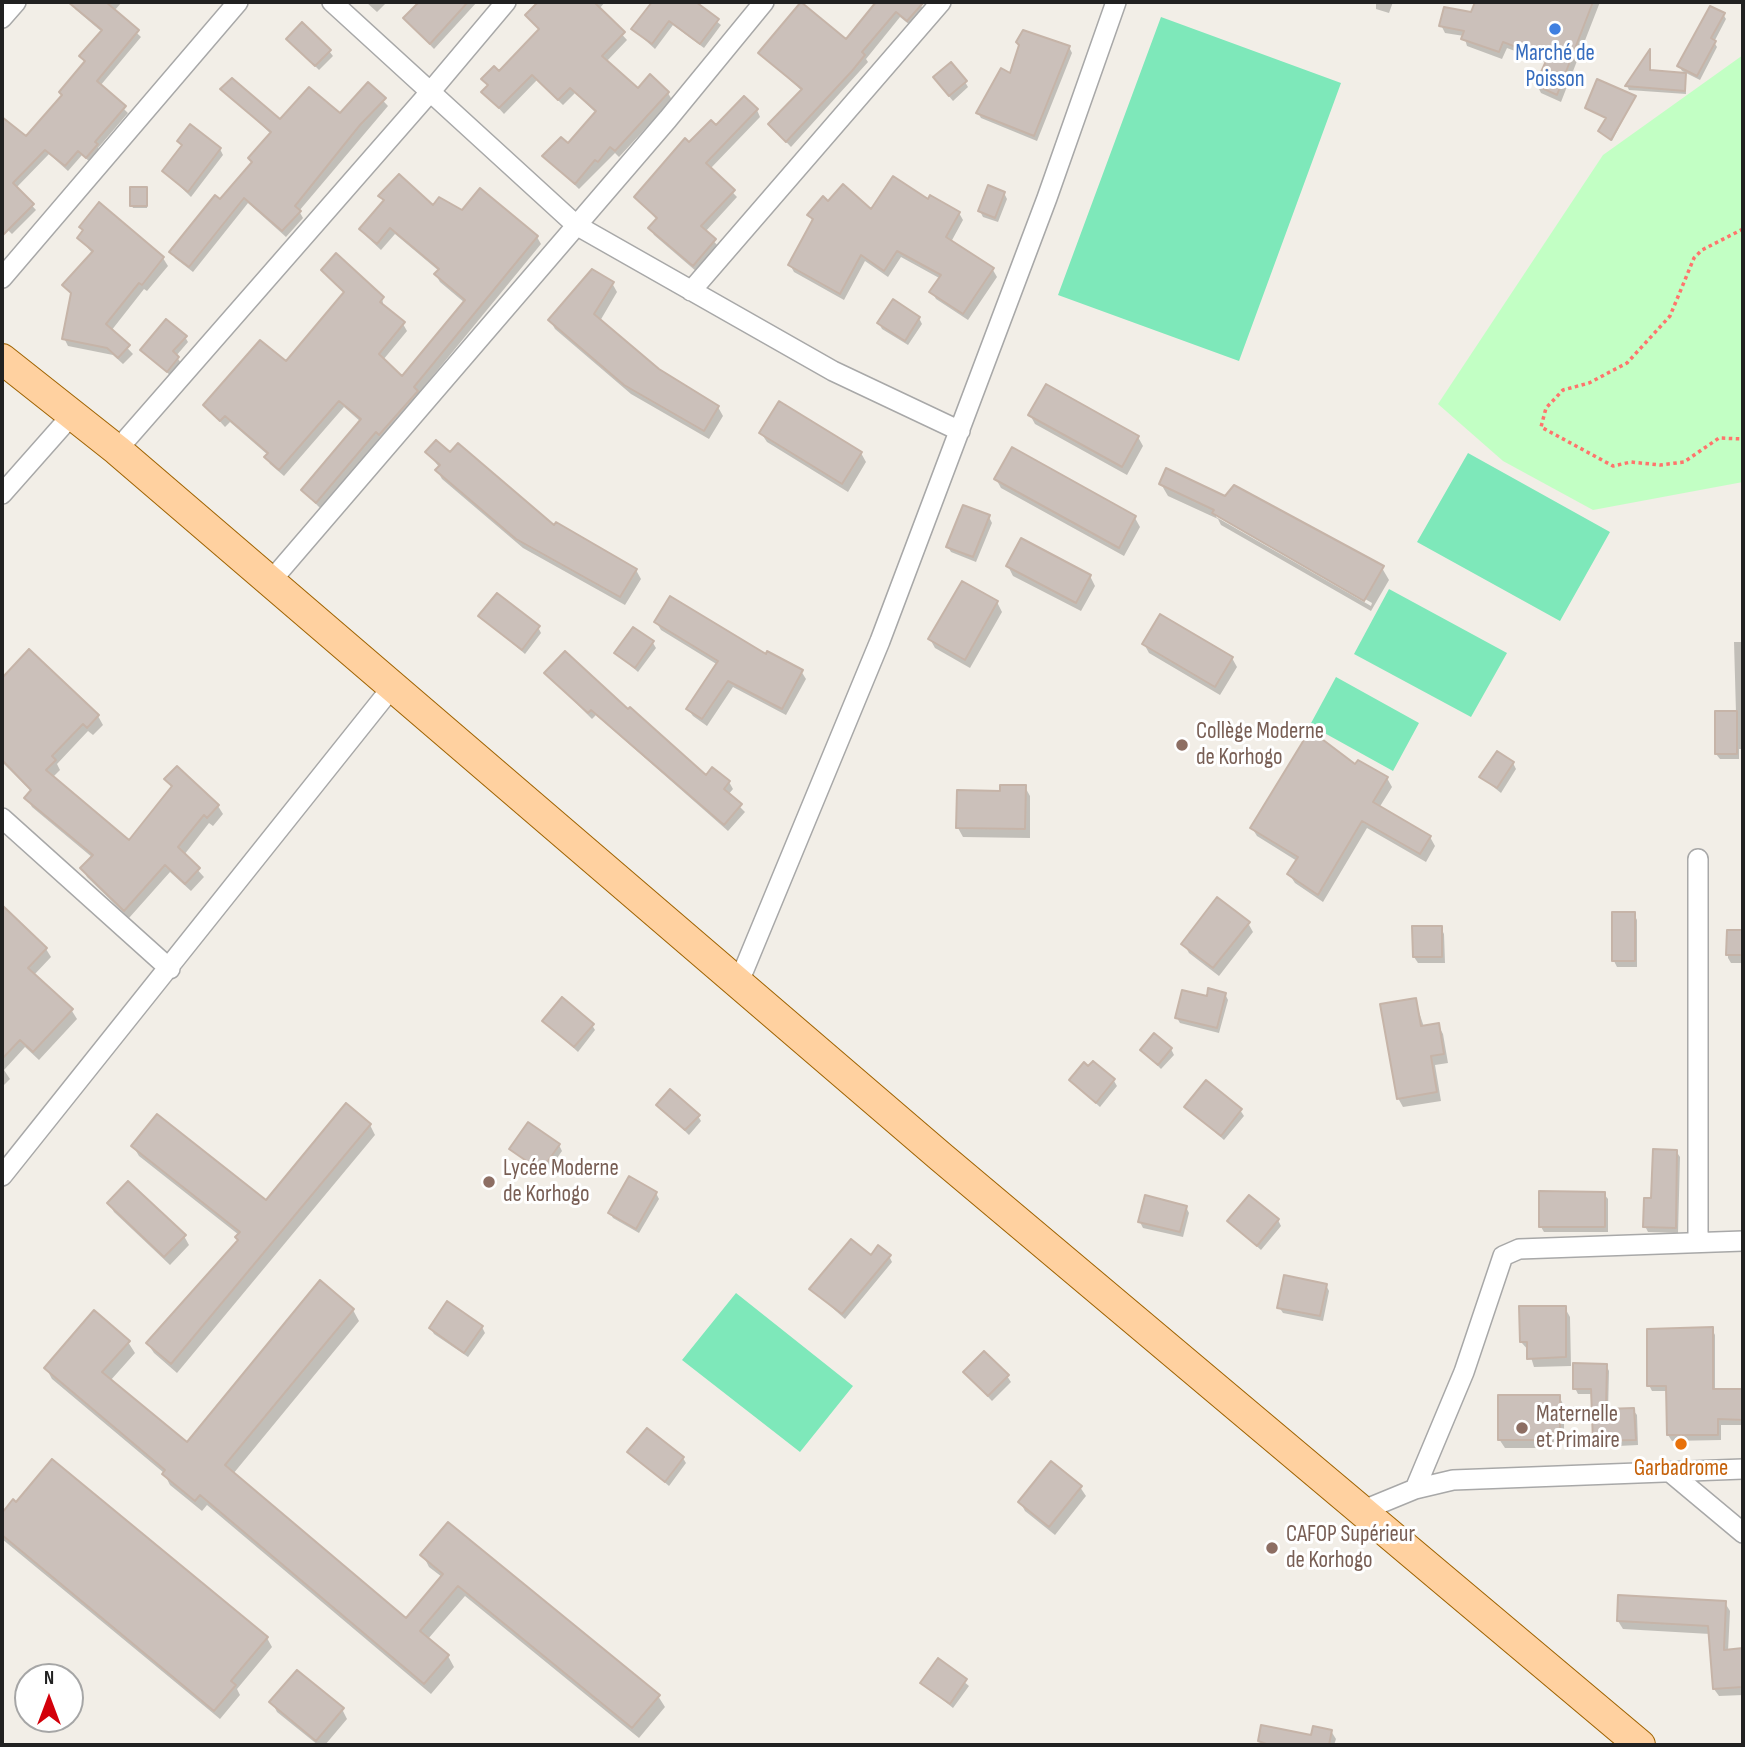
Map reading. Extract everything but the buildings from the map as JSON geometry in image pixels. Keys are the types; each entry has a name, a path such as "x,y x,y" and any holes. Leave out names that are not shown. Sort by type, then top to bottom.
{"main road":[{"path":"2,359 117,450 737,984 1277,1438 1359,1512 1640,1745"}],"street":[{"path":"2,18 16,2"},
{"path":"2,278 238,2"},
{"path":"332,2 576,225 833,371 960,431"},
{"path":"117,450 432,91 506,2"},
{"path":"270,582 764,2"},
{"path":"691,291 942,2"},
{"path":"737,984 880,641 960,431 1116,2"},
{"path":"2,494 71,416"},
{"path":"2,1176 170,969 393,686"},
{"path":"2,818 170,969"},
{"path":"1698,859 1698,1241"},
{"path":"1415,1489 1464,1372 1503,1256 1519,1249 1743,1241"},
{"path":"1359,1512 1415,1489 1453,1480 1743,1469"},
{"path":"1670,1472 1743,1533"}],"path":[{"path":"1743,229 1702,250 1694,258 1670,316 1627,363 1590,383 1563,390 1546,408 1541,427 1613,466 1631,462 1660,465 1684,462 1719,438 1743,439"}],"green space":[{"path":"1161,17 1341,83 1239,361 1058,295"},
{"path":"1743,55 1743,482 1593,510 1503,461 1438,404 1603,155"},
{"path":"1468,453 1610,532 1560,621 1417,542"},
{"path":"1389,589 1507,653 1471,717 1354,654"},
{"path":"1336,677 1419,723 1393,771 1310,725"},
{"path":"736,1293 853,1386 800,1452 682,1360"}],"place":[{"name":"Marché de Poisson","path":"1555,29"},
{"name":"Collège Moderne de Korhogo","path":"1182,745"},
{"name":"Lycée Moderne de Korhogo","path":"489,1182"},
{"name":"Maternelle et Primaire","path":"1522,1428"},
{"name":"Garbadrome","path":"1681,1444"},
{"name":"CAFOP Supérieur de Korhogo","path":"1272,1548"}]}
